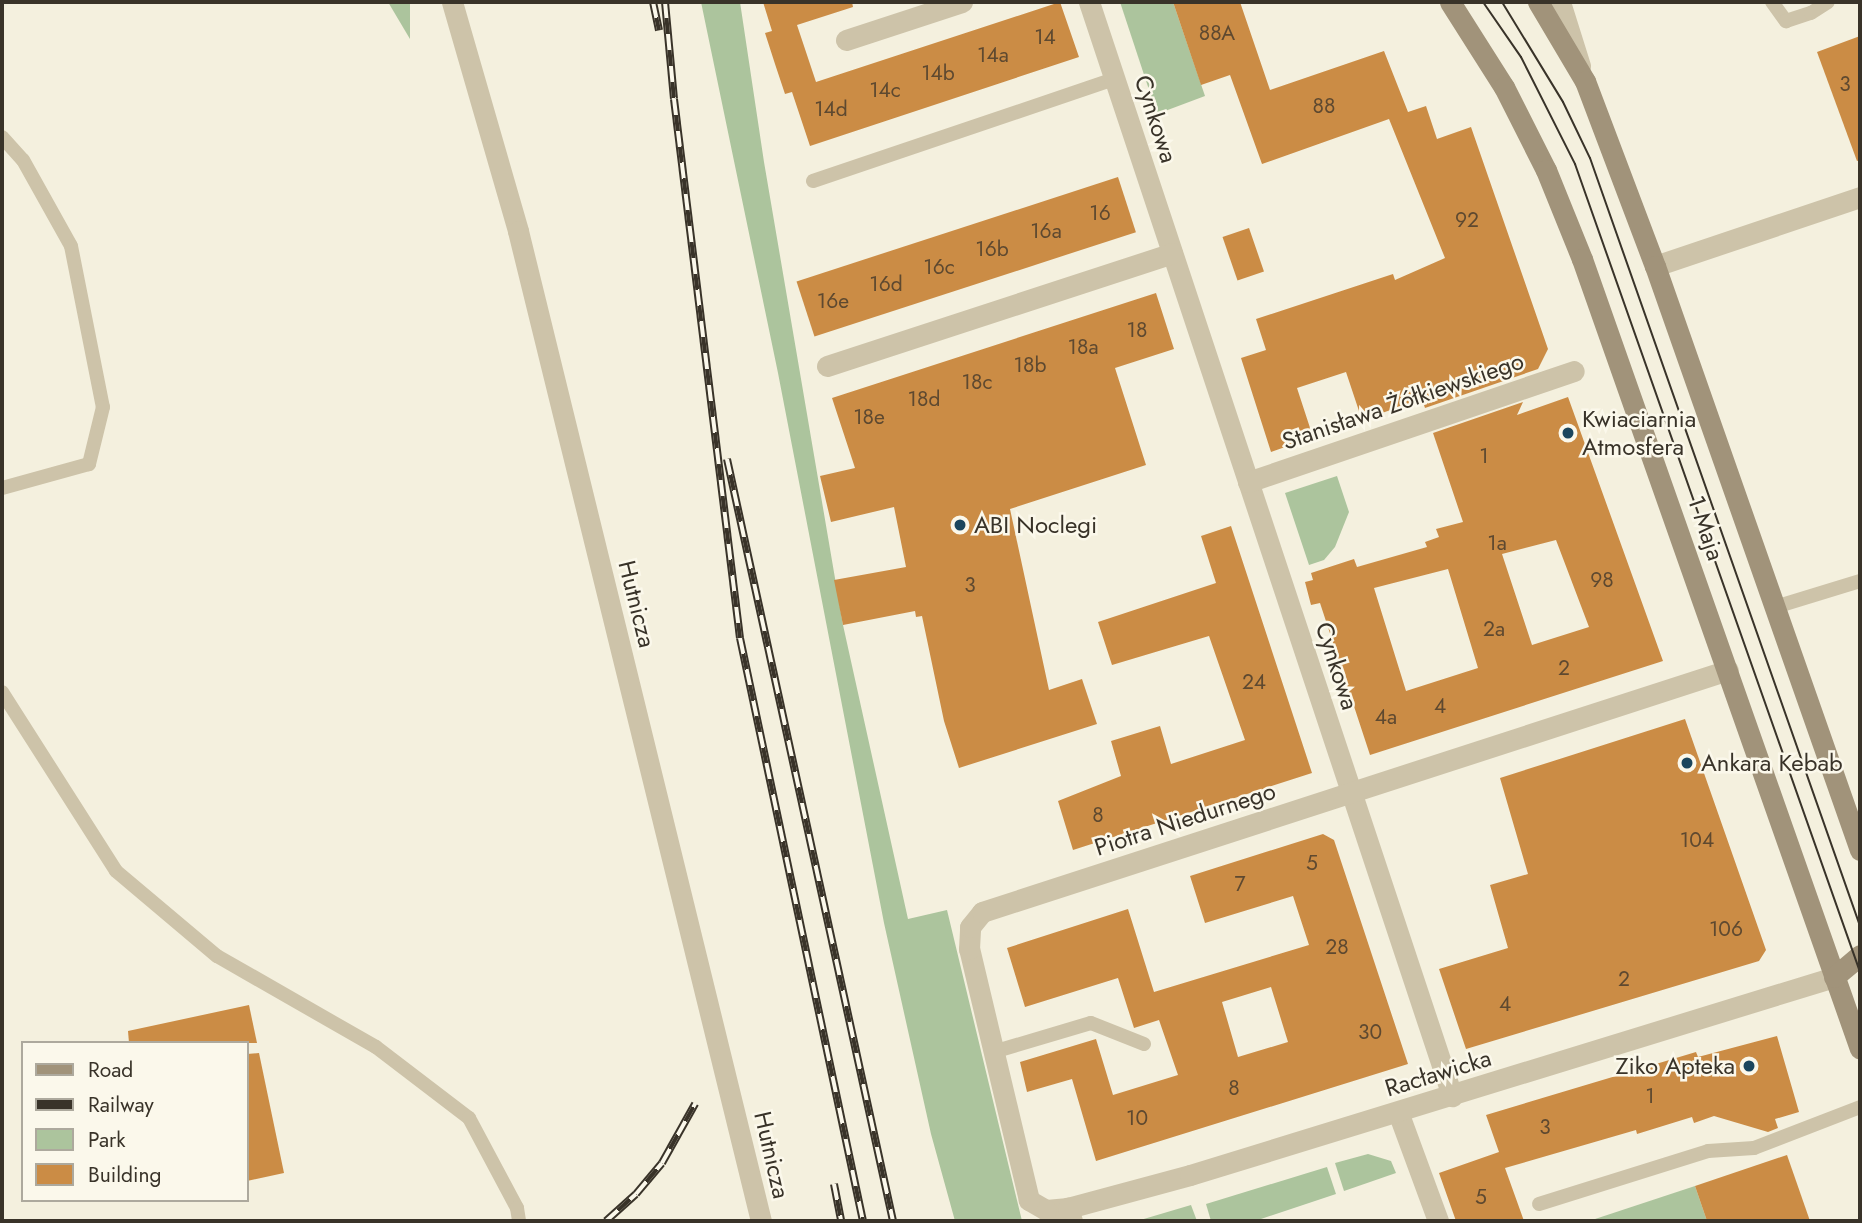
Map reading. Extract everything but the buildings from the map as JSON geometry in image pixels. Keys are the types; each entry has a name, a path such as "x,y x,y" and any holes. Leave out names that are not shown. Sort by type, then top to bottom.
{"street":[{"name":"Hutnicza","path":"452,2 518,231 761,1221"},
{"path":"846,40 962,2"},
{"name":"Cynkowa","path":"1089,2 1452,1096"},
{"name":"1 Maja","path":"1450,2 1504,87 1546,170 1603,315 1860,1049"},
{"name":"1 Maja","path":"1538,2 1585,81"},
{"name":"1 Maja","path":"1560,2 1585,81 1655,267 1860,850"},
{"path":"1655,267 1860,197"},
{"path":"827,366 1172,253"},
{"name":"Stanisława Żółkiewskiego","path":"1248,482 1574,371"},
{"name":"Piotra Niedurnego","path":"1070,1215 1046,1210 1029,1200 969,949 970,927 982,912 1728,670"},
{"path":"1842,795 1860,809"},
{"path":"1834,978 1860,956"},
{"name":"Racławicka","path":"1070,1215 1834,978"},
{"path":"1398,1112 1438,1221"}],"lane":[{"path":"1772,2 1786,21 1811,13 1828,2"},
{"path":"813,181 1115,79"},
{"path":"2,137 23,160 71,246 103,407 89,464 2,488"},
{"path":"1775,607 1860,581"},
{"path":"2,692 116,871 217,956 376,1047 469,1118 517,1208 519,1221"},
{"path":"993,1052 1091,1023 1144,1044"},
{"path":"1539,1203 1708,1151 1754,1148 1860,1107"}],"green space":[{"path":"388,2 410,2 410,39"},
{"path":"701,2 740,2 764,162 843,625 908,919 947,910 1022,1221 955,1221 931,1134 884,923 778,373"},
{"path":"1120,2 1173,2 1205,96 1157,114"},
{"path":"1337,476 1349,512 1335,547 1324,560 1309,565 1285,493"},
{"path":"1368,1154 1391,1161 1396,1173 1344,1191 1335,1163"},
{"path":"1327,1167 1336,1194 1255,1221 1211,1221 1206,1204"},
{"path":"1695,1186 1707,1221 1589,1221"},
{"path":"1191,1205 1197,1221 1137,1221"}],"tram line":[{"path":"1483,2 1521,57 1575,164 1860,972"},
{"path":"1502,2 1563,102 1590,158 1860,926"}],"railway":[{"path":"653,2 659,30"},
{"path":"665,2 674,99 740,638 863,1221"},
{"path":"727,459 893,1221"},
{"path":"606,1221 636,1194 662,1163 695,1104"},
{"path":"834,1184 841,1221"}],"place":[{"name":"Kwiaciarnia Atmosfera","path":"1568,433"},
{"name":"ABI Noclegi","path":"960,525"},
{"name":"Ankara Kebab","path":"1687,763"},
{"name":"Ziko Apteka","path":"1749,1066"}]}
